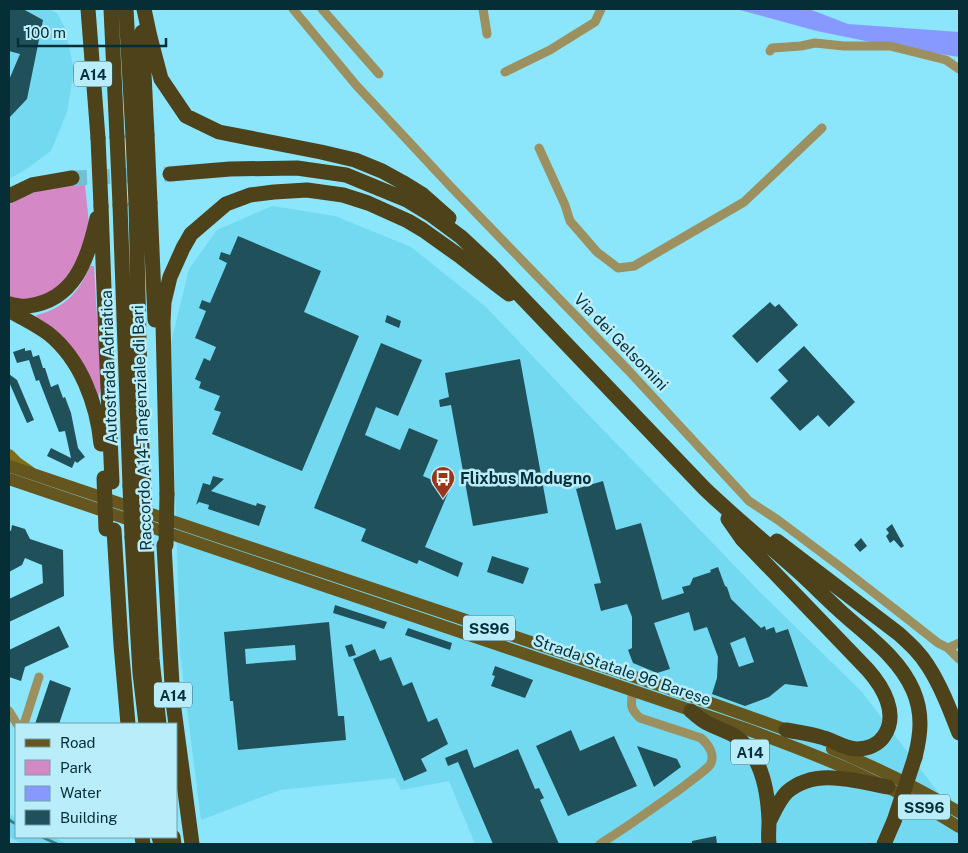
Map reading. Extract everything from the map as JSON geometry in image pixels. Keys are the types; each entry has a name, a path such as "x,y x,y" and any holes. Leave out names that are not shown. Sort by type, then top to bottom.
{"highway":[{"name":"Raccordo A14-Tangenziale di Bari","path":"88,9 98,138 101,208 110,530 128,723"},
{"name":"Autostrada Adriatica","path":"111,9 120,205 137,487 140,673 146,723"},
{"name":"Autostrada Adriatica","path":"126,9 140,136 143,204 141,429 137,487"},
{"name":"A14","path":"140,136 143,9"},
{"path":"143,9 162,79 186,116 219,132 355,160 382,171 423,195 446,214 479,253 704,488 800,573 899,666 914,691 920,711 920,740 894,821 884,844"},
{"path":"170,174 230,169 297,168 346,175 407,200 444,224 479,253"},
{"path":"9,196 32,185 72,178"},
{"path":"164,494 162,322 164,302 170,277 191,234 226,204 250,195 307,190 343,195 368,203 423,230 501,288 533,308"},
{"name":"Raccordo A14-Tangenziale di Bari","path":"143,204 164,494 166,587 176,723"},
{"path":"9,304 26,306 47,302 66,289 84,264 101,208"},
{"path":"9,310 48,334 63,349 84,379 100,428 108,480"},
{"path":"704,488 742,539 868,670 877,681 888,704 889,726 880,741 867,748 849,748 822,737 786,730"},
{"path":"729,512 767,533 914,647 934,675 959,733"},
{"name":"Autostrada Adriatica","path":"139,539 159,723"},
{"name":"A14","path":"691,711 706,722 723,729 737,738 751,754 762,774 769,822"},
{"name":"Raccordo A14-Tangenziale di Bari","path":"178,739 192,844"},
{"path":"769,844 767,830 778,805 786,793 806,781 821,778 837,778 888,787"}],"main road":[{"path":"9,454 17,463 34,475"},
{"name":"Strada Statale 96 Barese","path":"9,466 786,730 857,759 934,797 959,812"},
{"name":"Strada Statale 96 Barese","path":"9,479 746,729 840,765 888,787 959,827"}],"street":[{"name":"Via dei Gelsomini","path":"293,9 356,85 628,370 749,501 835,562 938,643 948,648 959,659"},
{"path":"322,9 379,74"},
{"path":"484,9 487,34"},
{"path":"505,72 550,50 595,22 601,9"},
{"path":"770,51 772,48 815,43 844,46 890,46 946,60 959,69"},
{"path":"539,148 566,205 570,221 597,252 618,268 634,266 744,202 822,128"},
{"path":"948,648 959,644"},
{"path":"24,723 39,677"},
{"path":"600,844 635,822 693,779 710,764 712,757 707,744 701,738 640,718 630,706 632,690"},
{"path":"9,711 16,723"}],"shaded area":[{"path":"9,9 49,9 57,13 65,28 74,70 67,112 51,151 9,179"},
{"path":"272,206 335,216 411,247 486,307 760,592 862,692 959,820 959,844 475,844 449,781 401,790 395,778 280,790 201,820 180,653 171,343 189,269 217,230"},
{"path":"9,814 15,817 15,838 55,838 67,844 23,844 9,837"}],"green space":[{"path":"85,185 89,224 86,245 67,283 38,300 9,301 9,205 27,195 46,189"},
{"path":"90,266 94,266 101,388 98,398 35,319 37,315 56,308 70,298 81,284"}],"water":[{"path":"736,9 809,9 848,24 959,32 959,57 890,46 817,31"}],"building":[{"path":"9,9 23,9 43,20 27,99 9,118 9,80 20,54 9,51"},
{"path":"238,236 321,271 304,312 359,336 302,471 212,434 221,412 214,410 220,396 199,388 201,382 195,379 204,358 210,361 216,347 195,338 206,311 199,308 202,300 210,303 227,263 219,259 221,252 230,255"},
{"path":"770,302 775,307 779,304 798,325 757,363 732,336"},
{"path":"387,315 401,321 399,328 385,322"},
{"path":"381,343 422,360 398,416 376,407 365,435 400,450 409,428 438,440 423,476 441,484 439,489 448,493 425,547 463,563 458,577 419,560 417,564 361,541 366,529 314,508"},
{"path":"804,346 855,402 829,427 818,415 800,431 770,398 788,381 778,370"},
{"path":"25,348 25,351 31,350 33,357 39,355 51,387 58,384 63,398 65,397 71,413 78,448 85,457 77,463 75,461 72,468 47,456 51,448 71,458 65,431 59,432 39,380 36,381 29,360 17,363 13,352"},
{"path":"520,359 548,513 473,526 451,405 440,407 439,400 449,397 445,373"},
{"path":"9,374 17,380 34,420 27,423 9,382"},
{"path":"213,476 224,479 211,491 256,506 257,503 266,506 259,526 208,509 209,505 199,502 196,505 203,483 210,485"},
{"path":"603,481 616,530 641,523 662,600 684,593 682,587 690,585 693,578 711,572 710,570 718,567 731,599 761,628 765,626 766,630 774,627 776,633 788,629 808,687 785,684 769,697 745,706 712,694 717,678 718,657 707,627 694,631 689,612 654,623 670,669 657,673 633,663 628,650 632,648 632,617 627,604 601,611 594,584 601,583 576,489","holes":["745,637 754,662 739,667 730,643"]},
{"path":"892,524 904,546 901,548 894,540 890,543 886,536 889,533 886,529"},
{"path":"12,525 25,529 30,539 63,550 64,596 9,622 9,599 43,583 42,565 25,558 22,565 9,572 9,530 11,531"},
{"path":"861,538 867,546 860,552 854,545"},
{"path":"492,556 529,568 523,584 487,572"},
{"path":"335,605 387,622 384,629 333,613"},
{"path":"329,622 338,716 344,716 346,740 238,750 233,701 230,701 224,632","holes":["295,645 296,660 246,664 245,649"]},
{"path":"59,626 69,647 25,667 21,681 9,677 9,650"},
{"path":"408,628 452,643 450,650 405,635"},
{"path":"352,644 356,655 349,657 345,646"},
{"path":"375,649 380,661 391,657 403,686 412,682 428,722 437,718 448,744 421,759 427,771 404,781 353,659"},
{"path":"495,666 533,680 525,698 491,686 495,676 492,675"},
{"path":"50,680 71,688 59,723 35,723"},
{"path":"571,730 580,751 614,736 637,786 568,816 536,746"},
{"path":"637,746 677,759 681,767 654,787"},
{"path":"467,749 474,768 518,749 535,789 539,788 544,798 540,800 559,844 493,844 458,762 448,766 445,758"},
{"path":"716,836 717,844 692,844 692,841"}],"tunnel":[{"path":"72,178 170,174"}],"railway":[{"path":"9,820 15,823"},
{"path":"44,838 57,844"}],"place":[{"name":"Flixbus Modugno","path":"443,499"}]}
